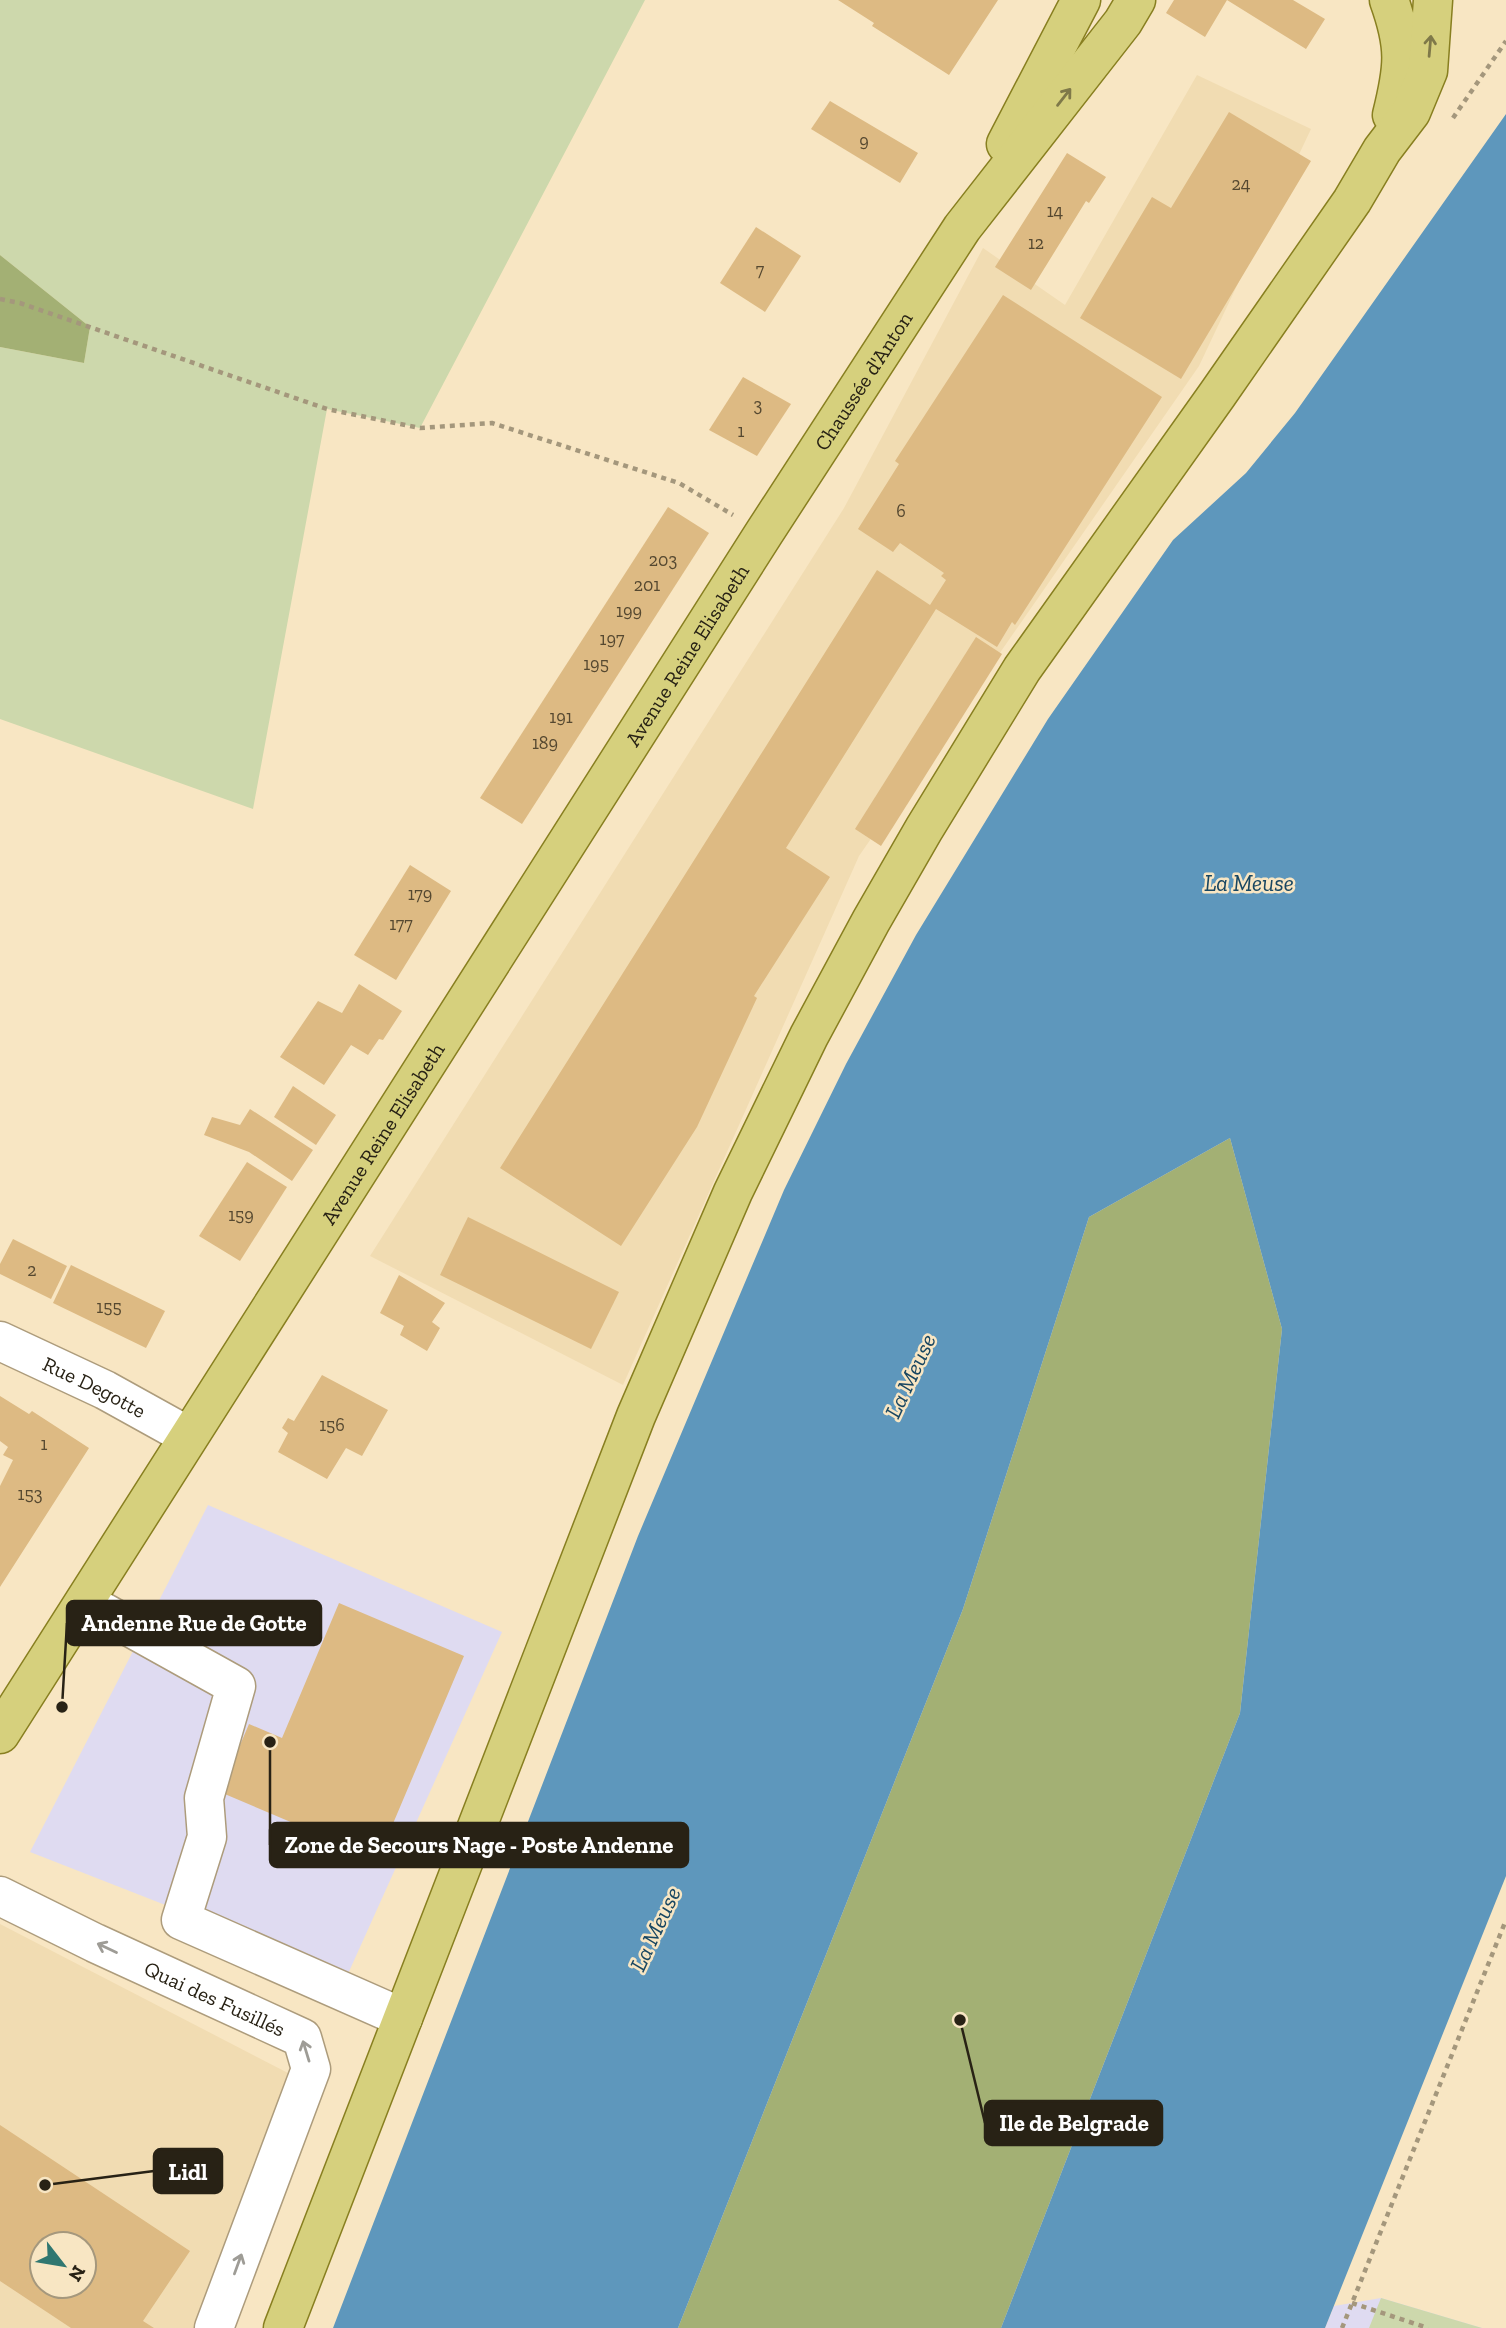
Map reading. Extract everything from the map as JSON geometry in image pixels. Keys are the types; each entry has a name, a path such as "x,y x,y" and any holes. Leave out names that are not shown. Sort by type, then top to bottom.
{"main road":[{"name":"Chaussée d'Anton","path":"962,228 1081,0"},
{"name":"Chaussée d'Anton","path":"764,533 962,228 1124,22 1136,0"},
{"path":"1382,150 1402,74 1400,30 1389,0"},
{"path":"283,2328 636,1416 733,1192 809,1036 924,829 1023,669 1328,235 1382,150 1411,112 1428,71 1433,0"},
{"name":"Avenue Reine Elisabeth","path":"0,1734 764,533"}],"street":[{"name":"Rue Degotte","path":"0,1341 105,1390 188,1436"},
{"path":"85,1602 236,1686 204,1798 208,1837 181,1920 402,2018"},
{"name":"Quai des Fusillés","path":"0,1896 95,1943 302,2038 311,2069 214,2328"}],"path":[{"path":"1451,121 1506,41"},
{"path":"0,299 20,303 327,409 420,428 492,423 679,484 764,533"},
{"path":"1342,2328 1506,1920"},
{"path":"1352,2303 1428,2328"}],"shaded area":[{"path":"1197,75 1311,129 1199,366 859,856 623,1385 370,1256 844,508 983,248 1065,305"},
{"path":"208,1505 502,1632 347,1976 30,1852"},
{"path":"0,1924 288,2073 195,2328 0,2328"},
{"path":"1381,2298 1482,2328 1325,2328 1334,2306"}],"green space":[{"path":"0,0 645,0 420,428 327,409 253,809 0,719 0,347 84,363 90,327 0,255"},
{"path":"0,255 90,327 84,363 0,347"},
{"path":"1230,1138 1282,1329 1240,1713 1001,2328 678,2328 963,1609 1089,1217"},
{"path":"1381,2298 1482,2328 1369,2328"}],"water":[{"name":"La Meuse","path":"1506,114 1506,1876 1325,2328 1001,2328 1240,1713 1282,1329 1230,1138 1089,1217 963,1609 678,2328 333,2328 638,1536 784,1190 846,1064 916,935 1048,719 1173,540 1246,473 1295,413"}],"building":[{"path":"838,0 998,0 949,75 872,26 874,23"},
{"path":"1174,0 1227,0 1205,37 1166,13"},
{"path":"1227,0 1293,0 1325,19 1306,49"},
{"path":"830,101 918,153 900,183 811,129"},
{"path":"1229,112 1311,161 1181,379 1080,318 1152,197 1171,208"},
{"path":"1067,153 1106,177 1089,203 1086,201 1031,290 995,267"},
{"path":"756,227 801,256 765,312 720,283"},
{"path":"1003,295 1162,397 1015,625 1012,622 997,647 936,609 786,848 830,877 754,996 757,998 697,1127 621,1246 500,1168 877,570 930,605 946,580 941,576 944,573 900,543 893,552 858,529 899,464 895,461"},
{"path":"743,377 791,404 757,456 709,430"},
{"path":"668,507 709,533 522,824 480,798"},
{"path":"976,637 1002,654 881,846 855,829"},
{"path":"410,865 451,891 396,980 354,955"},
{"path":"359,984 402,1011 383,1040 379,1039 368,1055 351,1045 324,1085 280,1057 318,1001 342,1013"},
{"path":"293,1086 336,1115 316,1145 274,1117"},
{"path":"250,1109 313,1150 292,1181 249,1152 204,1135 212,1117 240,1125"},
{"path":"247,1162 287,1187 240,1261 199,1236"},
{"path":"468,1217 619,1292 591,1349 440,1275"},
{"path":"13,1239 67,1266 51,1299 0,1274 0,1264"},
{"path":"71,1265 165,1311 146,1348 53,1303"},
{"path":"399,1275 445,1303 432,1322 440,1328 427,1351 400,1335 404,1326 380,1313"},
{"path":"322,1375 388,1410 362,1456 346,1448 327,1479 278,1452 288,1433 282,1428 288,1418 294,1421"},
{"path":"0,1396 29,1414 32,1411 89,1448 0,1587 0,1486 13,1460 3,1455 8,1447 0,1441"},
{"path":"339,1603 464,1656 378,1859 220,1792 249,1724 282,1738"},
{"path":"0,2125 190,2251 143,2321 154,2328 71,2328 29,2300 98,2300 98,2230 28,2230 28,2300 0,2281"}],"place":[{"name":"Andenne Rue de Gotte","path":"62,1707"},
{"name":"Zone de Secours Nage - Poste Andenne","path":"270,1742"},
{"name":"Ile de Belgrade","path":"960,2020"},
{"name":"Lidl","path":"45,2185"}]}
